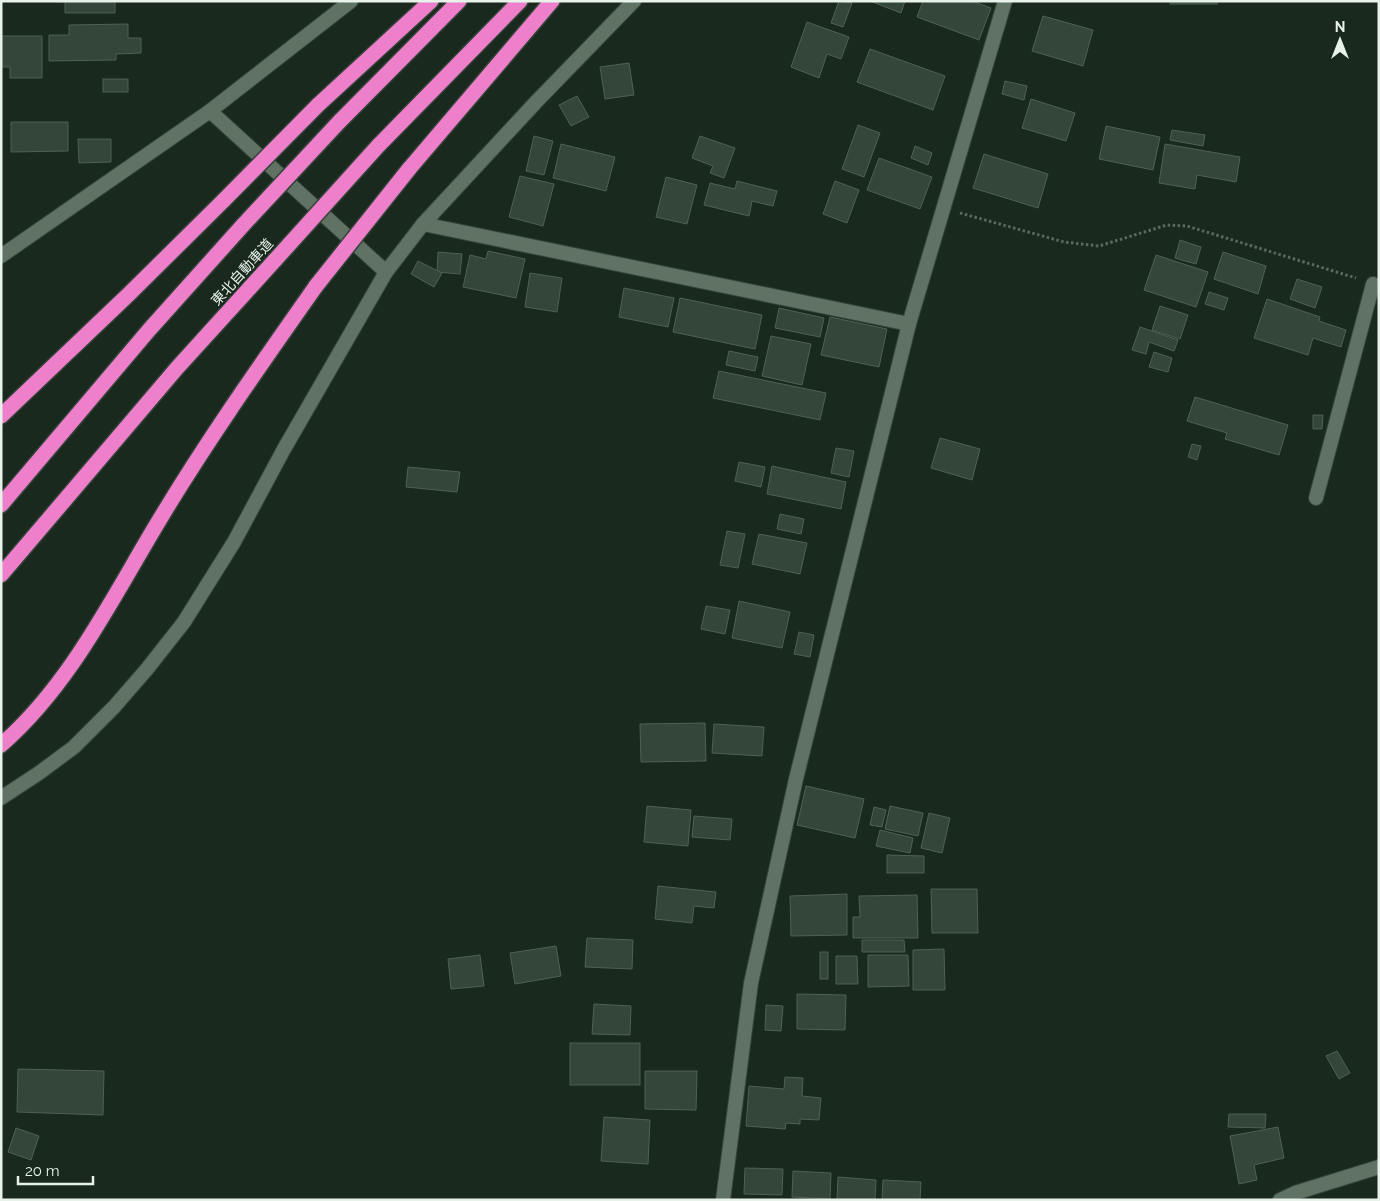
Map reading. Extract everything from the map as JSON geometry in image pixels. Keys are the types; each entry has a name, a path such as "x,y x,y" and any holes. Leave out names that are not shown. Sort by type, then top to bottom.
{"highway":[{"path":"1,416 129,294 318,105 431,1"},
{"path":"1,505 149,330 244,224 339,122 459,1"},
{"name":"東北自動車道","path":"1,576 177,368 378,146 520,1"},
{"path":"1,745 46,700 72,663 112,601 199,457 245,386 316,286 409,169 552,1"}],"street":[{"path":"1,256 210,111 351,1"},
{"path":"1,798 39,774 74,747 114,707 147,669 184,622 234,542 284,449 386,272 423,224 536,102 634,1"},
{"path":"723,1200 751,983 796,779 909,324 1005,1"},
{"path":"210,111 386,272"},
{"path":"423,224 909,324"},
{"path":"1316,498 1373,284"},
{"path":"1280,1200 1304,1190 1379,1167"}],"path":[{"path":"960,213 1064,242 1099,246 1168,225 1186,226 1373,284"}],"building":[{"path":"39,1 115,1 115,13 65,13 65,2"},
{"path":"839,1 852,3 843,27 831,23"},
{"path":"870,1 905,1 901,13"},
{"path":"923,1 972,1 991,8 979,40 917,17"},
{"path":"1170,1 1217,1 1217,4 1170,4"},
{"path":"1043,16 1093,30 1083,66 1032,51"},
{"path":"807,22 849,37 841,59 827,54 819,78 791,67"},
{"path":"128,24 128,38 141,38 141,53 116,54 116,60 49,61 49,35 69,35 69,25"},
{"path":"1,36 42,36 42,78 10,78 10,67 1,67"},
{"path":"870,49 945,76 933,110 857,82"},
{"path":"629,63 634,95 605,99 600,67"},
{"path":"103,79 128,79 128,92 103,92"},
{"path":"1005,81 1027,86 1024,100 1002,94"},
{"path":"577,96 589,117 571,126 559,105"},
{"path":"1031,99 1075,113 1066,141 1022,128"},
{"path":"11,122 68,122 68,151 11,152"},
{"path":"858,125 880,133 864,177 842,169"},
{"path":"1106,126 1160,137 1153,170 1099,159"},
{"path":"1172,130 1205,135 1203,146 1170,140"},
{"path":"534,136 553,141 544,175 526,171"},
{"path":"700,136 735,148 724,178 710,173 713,166 692,158"},
{"path":"78,139 111,139 111,162 79,163"},
{"path":"561,144 615,157 606,191 553,178"},
{"path":"1165,144 1240,157 1236,182 1197,175 1195,189 1159,183"},
{"path":"915,146 932,153 928,165 911,158"},
{"path":"984,154 1048,174 1038,208 973,188"},
{"path":"879,158 932,177 920,209 867,190"},
{"path":"520,176 554,184 543,226 509,217"},
{"path":"666,177 697,185 687,224 656,217"},
{"path":"737,181 777,191 773,206 752,201 749,216 704,205 710,183 735,189"},
{"path":"835,181 859,190 847,223 823,214"},
{"path":"1180,240 1201,247 1196,264 1175,258"},
{"path":"488,251 525,259 516,298 463,287 470,255 486,259"},
{"path":"438,252 462,254 460,274 437,272"},
{"path":"1223,252 1266,266 1258,294 1214,279"},
{"path":"1156,255 1208,272 1196,307 1144,290"},
{"path":"418,261 442,273 434,287 411,274"},
{"path":"530,273 562,278 557,312 525,307"},
{"path":"1297,279 1322,287 1315,308 1290,299"},
{"path":"624,288 674,298 668,327 619,317"},
{"path":"1209,292 1228,298 1224,310 1205,304"},
{"path":"680,298 762,315 755,349 673,332"},
{"path":"1267,299 1320,317 1319,321 1346,330 1341,347 1313,338 1308,355 1254,338"},
{"path":"1160,306 1188,315 1180,339 1152,330"},
{"path":"779,308 824,318 820,337 775,328"},
{"path":"830,317 887,329 879,367 821,355"},
{"path":"1140,327 1178,340 1174,351 1149,342 1146,354 1132,350"},
{"path":"771,336 811,344 802,385 762,376"},
{"path":"729,351 758,357 755,371 726,365"},
{"path":"1154,352 1172,358 1168,372 1149,367"},
{"path":"719,371 826,393 820,420 713,398"},
{"path":"1195,397 1288,425 1279,455 1225,439 1227,433 1187,421"},
{"path":"1313,415 1323,415 1322,429 1313,429"},
{"path":"940,438 980,449 972,480 931,468"},
{"path":"1192,444 1201,446 1197,460 1188,457"},
{"path":"836,448 854,451 849,477 831,473"},
{"path":"739,462 765,467 761,487 735,481"},
{"path":"772,466 846,482 841,509 767,494"},
{"path":"408,467 460,472 457,492 406,487"},
{"path":"780,514 804,519 801,534 777,529"},
{"path":"727,531 745,534 738,568 720,565"},
{"path":"759,534 807,543 800,574 752,564"},
{"path":"739,601 790,612 782,648 732,638"},
{"path":"706,606 730,610 725,634 701,629"},
{"path":"799,632 814,635 810,657 794,654"},
{"path":"705,723 706,761 641,762 640,724"},
{"path":"714,724 764,727 762,756 712,753"},
{"path":"806,786 864,799 855,838 797,825"},
{"path":"647,806 691,810 688,846 644,842"},
{"path":"890,806 923,813 918,836 885,829"},
{"path":"874,807 886,810 882,827 870,825"},
{"path":"929,813 950,818 942,853 921,848"},
{"path":"694,816 732,819 730,840 692,837"},
{"path":"880,830 913,838 910,853 876,846"},
{"path":"887,855 924,856 924,873 887,873"},
{"path":"658,886 716,892 714,908 694,906 692,923 655,919"},
{"path":"931,889 977,889 978,933 932,933"},
{"path":"847,894 847,935 791,936 790,896"},
{"path":"917,895 918,938 853,938 853,917 860,917 859,896"},
{"path":"587,938 633,940 632,969 585,967"},
{"path":"862,940 904,940 905,952 862,952"},
{"path":"556,946 561,976 515,984 510,953"},
{"path":"944,949 945,990 913,990 913,950"},
{"path":"820,952 828,952 828,979 820,979"},
{"path":"480,955 484,986 451,989 448,959"},
{"path":"868,955 908,955 909,986 868,987"},
{"path":"836,956 857,956 858,984 836,984"},
{"path":"797,994 846,995 845,1030 797,1029"},
{"path":"594,1004 631,1006 630,1035 592,1034"},
{"path":"766,1005 783,1006 781,1031 765,1030"},
{"path":"570,1043 640,1043 640,1085 570,1085"},
{"path":"1337,1051 1350,1073 1339,1079 1326,1056"},
{"path":"18,1069 104,1071 103,1115 17,1112"},
{"path":"645,1071 697,1071 696,1110 645,1109"},
{"path":"785,1077 803,1078 802,1096 821,1098 819,1120 800,1119 800,1124 786,1123 785,1129 746,1126 749,1086 784,1089"},
{"path":"1229,1114 1266,1114 1265,1128 1228,1127"},
{"path":"604,1117 650,1120 648,1164 601,1161"},
{"path":"1278,1127 1284,1158 1254,1165 1257,1180 1239,1184 1230,1136"},
{"path":"16,1128 39,1136 31,1160 8,1152"},
{"path":"745,1168 783,1169 782,1195 744,1194"},
{"path":"793,1171 831,1173 830,1199 792,1197"},
{"path":"838,1177 876,1180 875,1200 837,1200"},
{"path":"883,1180 921,1182 920,1200 882,1200"}]}
